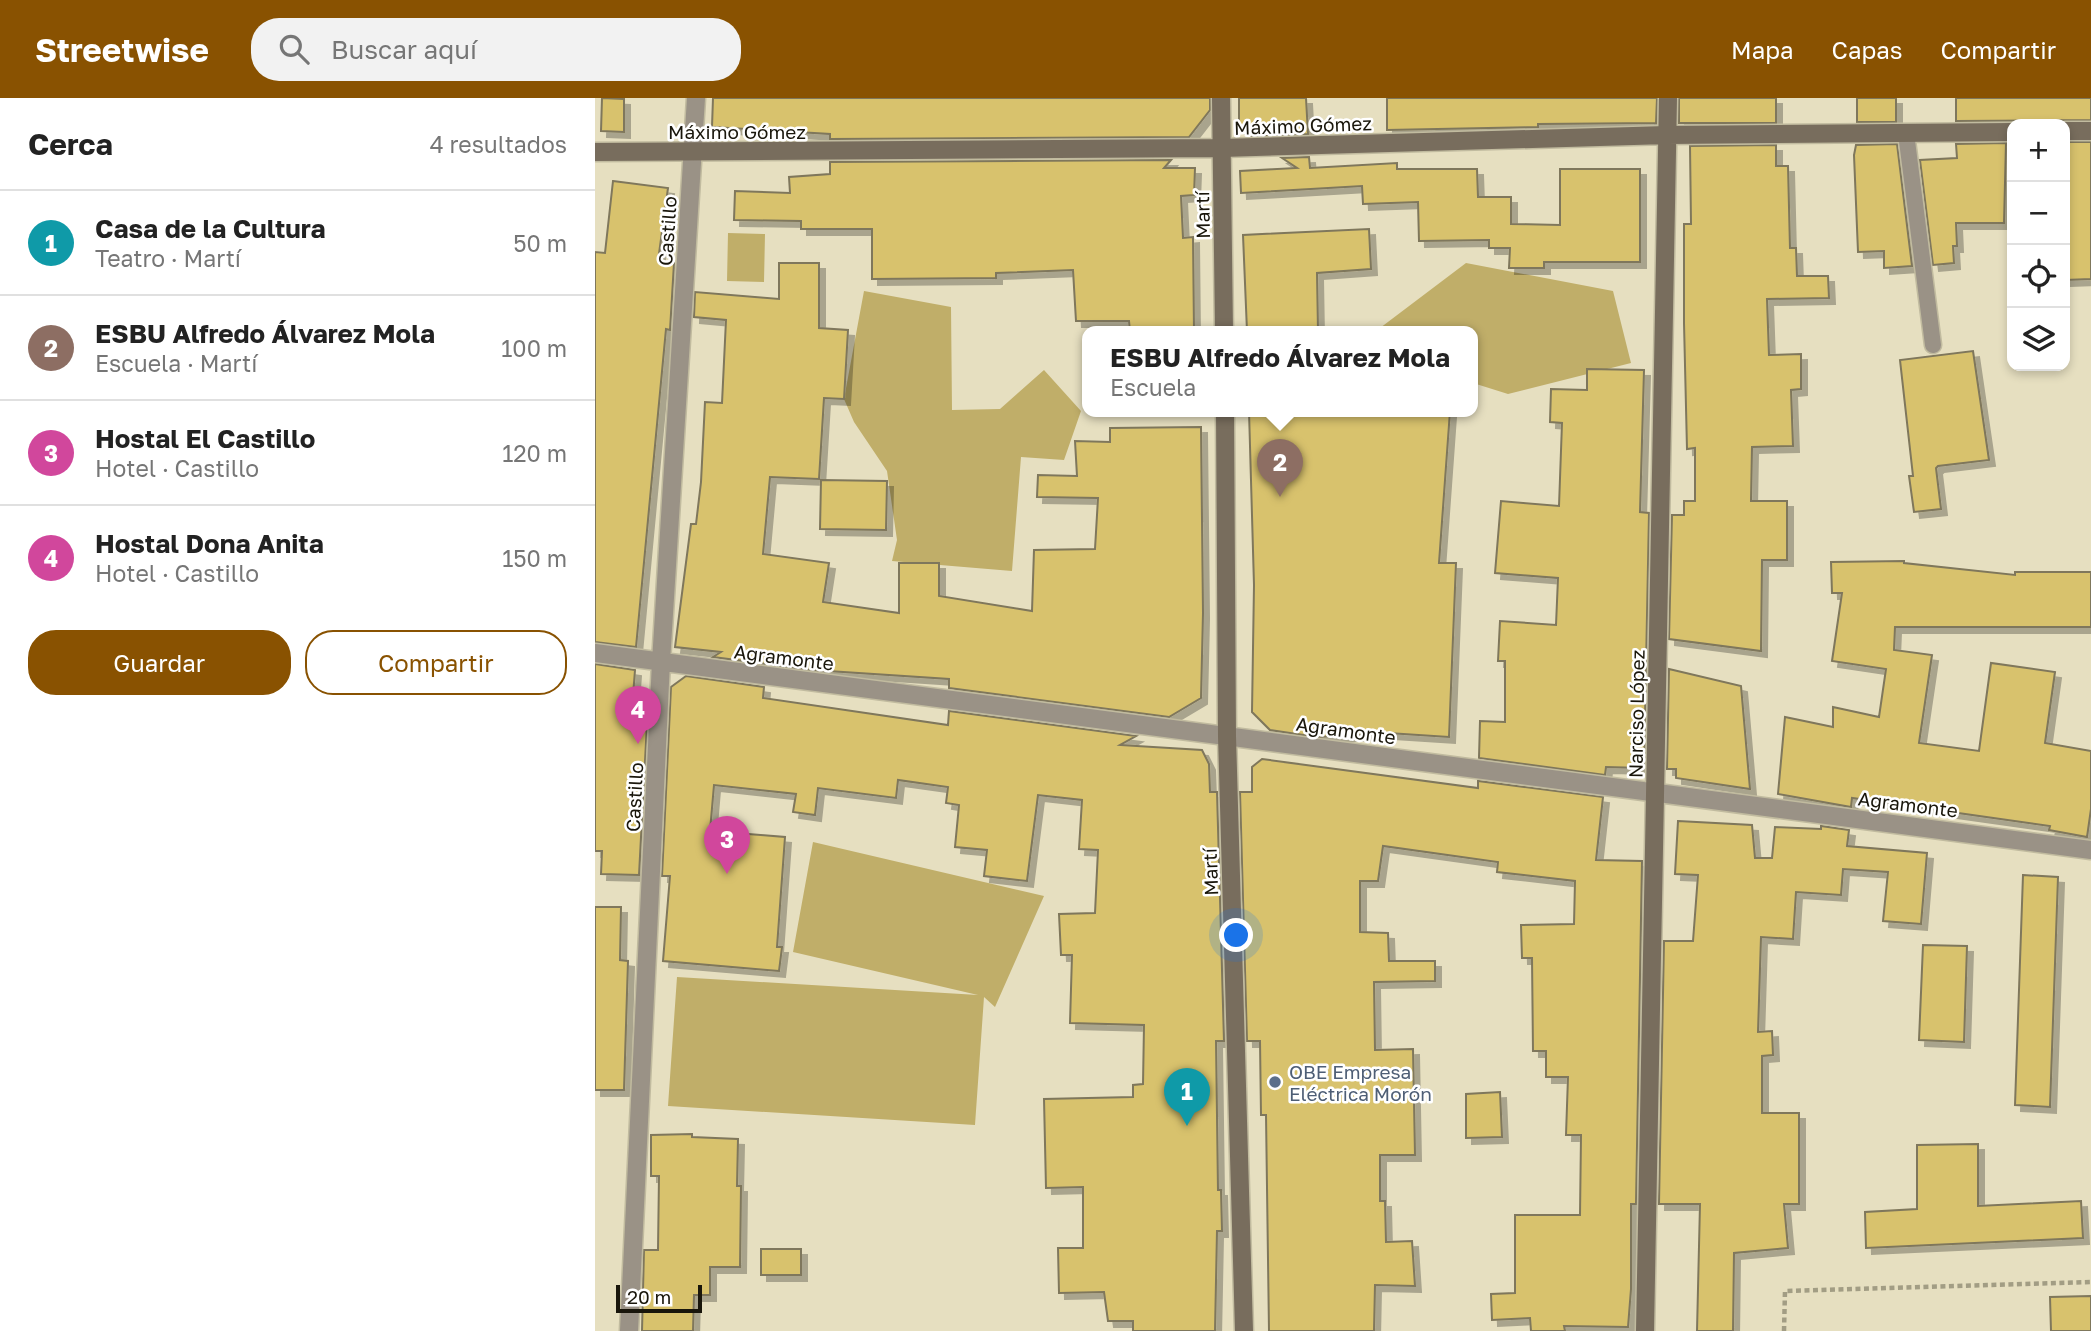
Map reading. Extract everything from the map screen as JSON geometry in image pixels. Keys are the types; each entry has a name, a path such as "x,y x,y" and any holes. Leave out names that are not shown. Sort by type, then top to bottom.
{"main road":[{"name":"Martí","path":"1221,98 1224,326"},
{"name":"Narciso López","path":"1645,1331 1668,98"},
{"path":"2070,131 2091,131"},
{"name":"Máximo Gómez","path":"595,152 1222,148 1667,135 2007,132"},
{"name":"Martí","path":"1225,417 1227,736 1244,1331"}],"street":[{"name":"Castillo","path":"629,1331 661,662 697,98"},
{"name":"Agramonte","path":"595,653 2091,850"}],"lane":[{"path":"1906,133 1933,345"}],"path":[{"path":"1784,1331 1785,1291 2091,1282"}],"shaded area":[{"path":"728,233 765,234 764,282 727,281"},
{"path":"1466,263 1613,291 1631,363 1508,394 1478,385 1478,326 1383,326"},
{"path":"864,291 951,307 952,410 1000,409 1044,370 1081,411 1064,460 1021,457 1012,571 892,561 897,540 887,471 854,422 844,399"},
{"path":"813,842 1044,896 995,1007 984,997 975,1125 668,1106 677,977 978,995 793,952"}],"building":[{"path":"602,98 624,99 624,132 601,131"},
{"path":"713,98 1210,98 1210,110 1189,137 830,139 830,134 712,127"},
{"path":"1239,98 1306,98 1308,134 1250,136 1239,128"},
{"path":"1387,98 1657,98 1656,123 1387,130"},
{"path":"1679,98 1776,98 1776,123 1679,123"},
{"path":"1857,98 1896,98 1896,122 1857,122"},
{"path":"1956,98 2091,98 2091,120 1956,121"},
{"path":"2070,142 2091,142 2091,279 2070,280"},
{"path":"2006,143 2004,223 1956,223 1957,246 1953,246 1954,263 1933,265 1920,160 1957,158 1956,144"},
{"path":"1897,144 1912,266 1884,268 1884,251 1858,252 1854,155 1856,145"},
{"path":"1776,145 1776,166 1788,166 1790,248 1796,248 1797,276 1828,276 1829,298 1767,299 1769,355 1801,354 1801,389 1791,390 1793,446 1752,447 1751,501 1787,501 1787,560 1762,560 1761,651 1669,639 1672,515 1684,515 1684,501 1695,501 1695,448 1687,449 1684,323 1684,224 1691,224 1690,146"},
{"path":"1309,157 1310,168 1397,163 1397,169 1477,169 1478,197 1511,197 1511,224 1560,225 1560,169 1640,169 1640,262 1544,262 1544,268 1509,268 1510,248 1489,248 1489,240 1419,241 1418,202 1363,204 1362,186 1241,193 1240,171 1297,168 1282,158"},
{"path":"1171,160 1164,168 1195,168 1194,195 1181,196 1183,238 1193,237 1194,326 1130,326 1129,321 1076,321 1073,270 996,273 996,278 872,279 872,229 801,229 801,221 734,220 735,191 790,193 789,177 830,174 830,162"},
{"path":"613,181 668,188 658,261 674,263 670,330 666,329 636,647 595,642 595,252 605,253"},
{"path":"1369,229 1371,269 1317,273 1318,326 1247,326 1243,235"},
{"path":"779,263 819,263 819,328 848,330 844,399 824,398 819,479 770,477 763,554 829,563 823,602 899,613 899,563 939,563 939,596 1032,611 1034,550 1095,549 1098,498 1037,497 1038,475 1077,476 1075,441 1110,442 1110,428 1201,427 1201,698 1169,717 949,688 949,679 813,670 713,657 721,652 675,647 691,524 696,524 705,402 722,403 726,320 694,317 695,292 779,299"},
{"path":"1973,351 1989,460 1938,466 1936,468 1941,509 1914,512 1909,476 1913,476 1900,360"},
{"path":"1587,369 1644,370 1640,512 1649,513 1644,768 1606,767 1605,775 1479,758 1480,721 1505,722 1505,661 1498,661 1500,621 1556,625 1558,578 1495,573 1501,501 1559,506 1562,423 1550,422 1551,389 1587,390"},
{"path":"1249,417 1450,417 1439,563 1456,563 1449,737 1388,733 1317,737 1270,730 1252,712 1254,585"},
{"path":"821,480 887,481 886,530 820,529"},
{"path":"1904,561 2015,575 2015,572 2091,572 2091,627 1895,627 1894,650 1932,655 1919,743 1979,751 1991,663 2055,672 2045,743 2091,751 2091,809 2087,837 2049,830 2050,826 1852,798 1851,807 1778,794 1785,717 1833,727 1833,707 1879,717 1886,669 1832,661 1842,593 1832,593 1831,562"},
{"path":"595,664 635,670 631,722 647,723 639,875 601,874 602,851 595,851"},
{"path":"1669,669 1741,686 1750,789 1676,778 1676,769 1667,769"},
{"path":"686,676 764,687 763,698 948,725 949,711 1136,736 1120,745 1202,750 1209,764 1210,792 1217,792 1224,1041 1216,1041 1218,1190 1221,1190 1222,1231 1217,1231 1215,1331 1133,1331 1133,1321 1108,1321 1104,1292 1059,1293 1058,1248 1083,1248 1083,1187 1046,1188 1044,1099 1133,1097 1133,1085 1143,1084 1144,1025 1070,1023 1072,955 1061,955 1059,914 1095,913 1098,850 1079,849 1082,800 1038,795 1027,881 984,876 987,850 955,847 959,805 946,803 948,787 898,780 896,798 818,788 815,815 793,812 796,794 714,785 710,831 785,837 777,947 782,947 779,971 663,961 670,876 662,876 671,687"},
{"path":"1262,759 1478,788 1478,781 1603,797 1596,860 1642,861 1636,1204 1631,1204 1628,1327 1564,1326 1565,1331 1531,1331 1530,1318 1492,1320 1491,1294 1515,1293 1515,1215 1580,1215 1581,1135 1566,1135 1568,1077 1546,1077 1546,1051 1533,1051 1532,958 1522,958 1521,925 1574,924 1575,881 1497,872 1498,862 1383,846 1378,881 1360,881 1360,932 1388,933 1389,961 1435,961 1435,981 1374,982 1375,1050 1413,1049 1415,1155 1380,1155 1380,1201 1385,1201 1386,1242 1412,1241 1415,1286 1375,1285 1374,1331 1269,1331 1266,1115 1261,1115 1260,1041 1247,1041 1240,792 1252,792 1252,767"},
{"path":"1678,821 1752,825 1755,858 1772,858 1775,827 1821,829 1821,826 1849,830 1847,846 1927,853 1921,924 1883,921 1888,872 1843,869 1841,895 1796,892 1793,939 1761,937 1758,1032 1772,1031 1773,1055 1762,1056 1762,1113 1799,1113 1799,1204 1784,1204 1788,1248 1734,1253 1733,1331 1697,1331 1700,1204 1659,1204 1664,941 1693,941 1698,875 1675,874"},
{"path":"2023,875 2058,877 2050,1107 2015,1105"},
{"path":"595,907 621,907 620,960 628,961 624,1090 595,1090"},
{"path":"1923,945 1967,946 1964,1042 1919,1040"},
{"path":"1500,1092 1502,1137 1466,1138 1466,1094"},
{"path":"692,1134 692,1137 738,1139 737,1186 741,1186 740,1267 710,1267 710,1295 694,1295 693,1331 642,1331 644,1250 658,1250 659,1176 651,1176 651,1135"},
{"path":"1978,1144 1978,1206 2081,1201 2083,1238 1866,1248 1865,1212 1917,1209 1917,1145"},
{"path":"761,1249 801,1249 801,1275 761,1275"},
{"path":"2091,1296 2091,1331 2051,1331 2050,1297"}],"place":[{"name":"ESBU Alfredo Álvarez Mola","path":"1280,497"},
{"name":"Hostal Dona Anita","path":"638,744"},
{"name":"Hostal El Castillo","path":"727,874"},
{"name":"OBE Empresa Eléctrica Morón","path":"1275,1082"},
{"name":"Casa de la Cultura","path":"1187,1126"}]}
